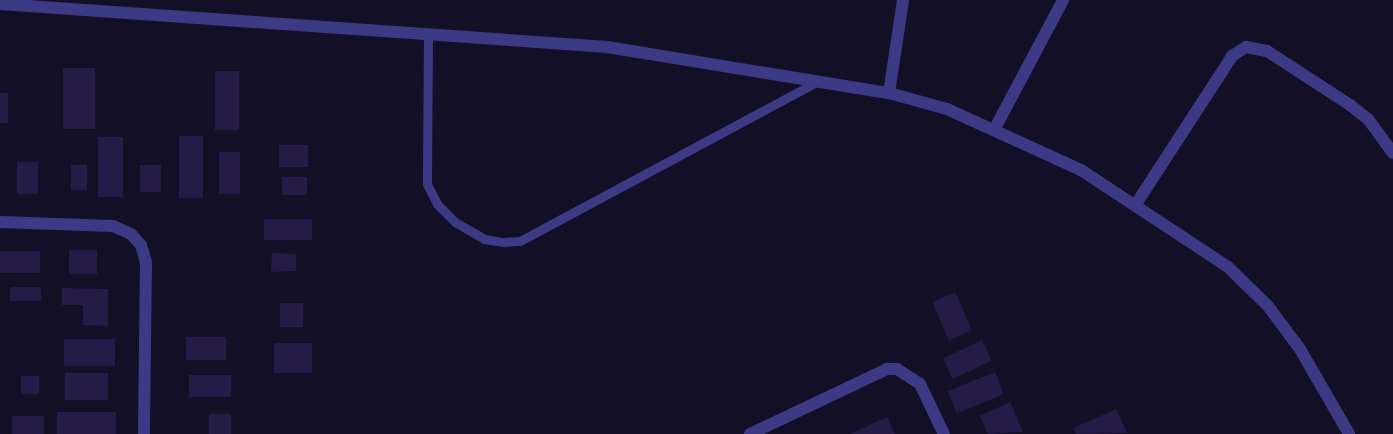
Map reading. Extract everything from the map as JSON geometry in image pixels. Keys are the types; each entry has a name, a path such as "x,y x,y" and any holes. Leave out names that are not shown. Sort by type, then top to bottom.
{"street":[{"path":"889,93 902,0"},
{"path":"994,130 1063,0"},
{"path":"0,4 108,6 428,34 606,47 889,93 947,109 1081,170 1136,204 1228,268 1268,306 1300,349 1349,434"},
{"path":"1136,204 1232,56 1246,47 1268,51 1350,105 1368,119 1393,153"},
{"path":"0,222 113,226 130,234 141,245 146,263 144,434"},
{"path":"750,434 887,369 897,369 920,384 944,434"}],"lane":[{"path":"428,34 427,184 437,204 455,222 484,239 504,242 520,241 819,81"}],"building":[{"path":"63,68 95,68 95,129 63,129"},
{"path":"215,71 239,71 239,130 215,130"},
{"path":"0,93 8,93 8,123 0,123"},
{"path":"179,136 203,136 203,198 179,198"},
{"path":"98,137 123,137 123,197 98,197"},
{"path":"279,145 308,145 308,167 279,167"},
{"path":"219,152 240,152 240,194 219,194"},
{"path":"17,162 38,162 38,194 17,194"},
{"path":"71,165 87,165 87,190 71,190"},
{"path":"140,165 161,165 161,192 140,192"},
{"path":"282,177 307,177 307,195 282,195"},
{"path":"264,219 312,219 312,240 264,240"},
{"path":"69,250 97,250 97,274 69,274"},
{"path":"0,251 40,251 40,273 0,273"},
{"path":"272,253 296,254 296,271 271,272"},
{"path":"10,287 41,287 41,301 10,301"},
{"path":"62,288 108,289 108,326 83,325 83,305 62,305"},
{"path":"955,292 972,330 949,341 932,302"},
{"path":"280,303 303,303 303,327 280,327"},
{"path":"186,337 226,337 226,360 186,360"},
{"path":"64,339 115,339 115,366 64,366"},
{"path":"982,340 992,361 953,379 943,358"},
{"path":"274,343 312,343 312,373 274,373"},
{"path":"995,372 1004,394 957,413 948,391"},
{"path":"65,373 108,373 108,400 65,400"},
{"path":"189,375 231,375 231,397 189,397"},
{"path":"21,376 39,376 39,394 21,394"},
{"path":"1010,402 1023,432 988,434 980,416"},
{"path":"1116,409 1127,433 1076,434 1073,428"},
{"path":"57,412 116,412 116,434 57,434"},
{"path":"209,414 231,414 231,434 209,434"},
{"path":"12,416 44,416 44,434 12,434"},
{"path":"887,417 895,434 850,434"}]}
